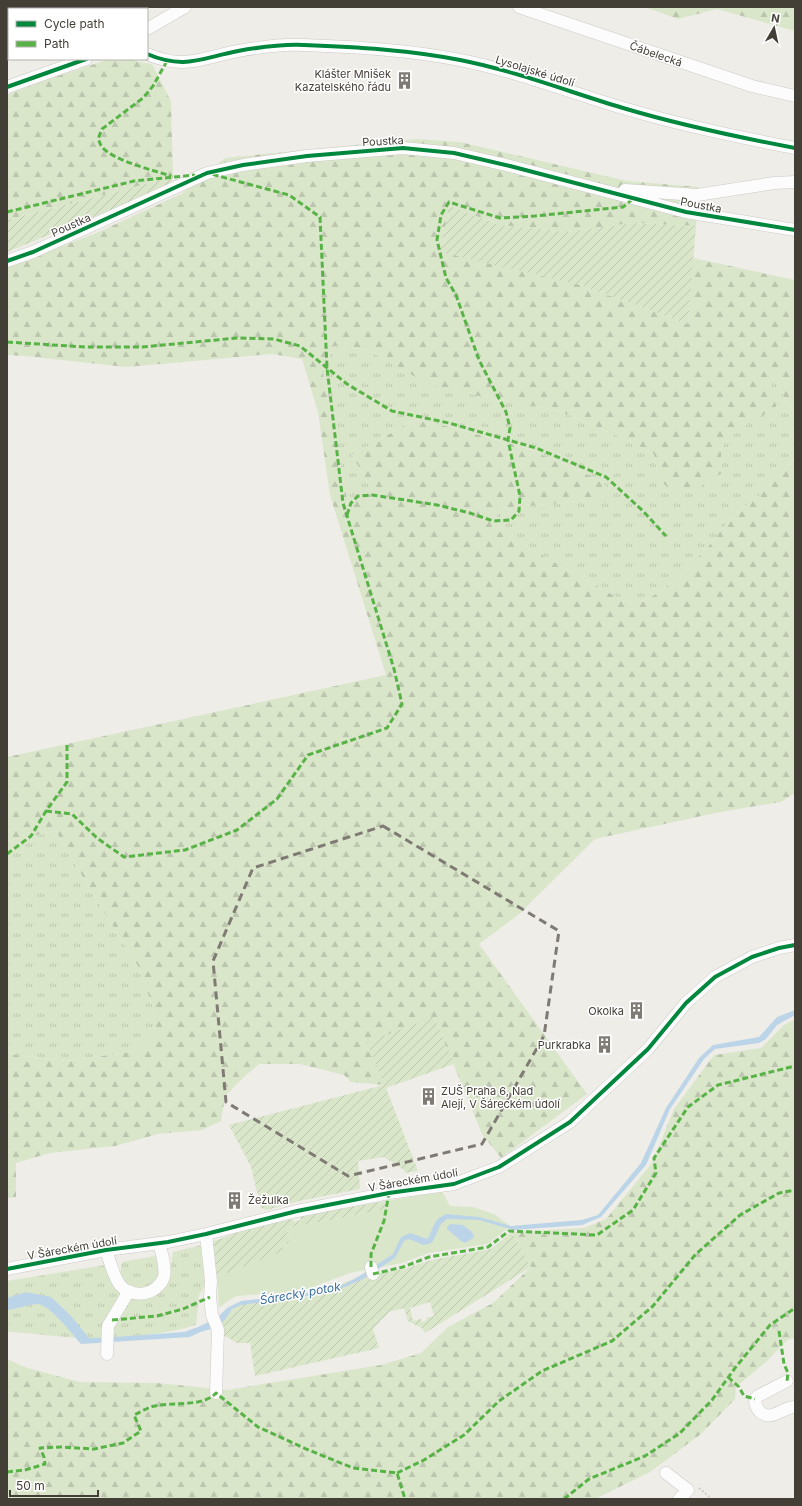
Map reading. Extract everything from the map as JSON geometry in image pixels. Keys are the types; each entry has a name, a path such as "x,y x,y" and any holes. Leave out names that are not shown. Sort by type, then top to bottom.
{"street":[{"path":"148,28 185,7"},
{"name":"Čábelecká","path":"519,7 752,86 795,96"},
{"name":"Lysolajské údolí","path":"148,54 160,60 176,63 195,61 238,51 274,45 303,45 401,51 474,63 515,74 623,108 708,131 795,148"},
{"path":"7,87 83,60"},
{"name":"Poustka","path":"7,261 33,252 207,174 243,165 307,156 403,148 454,153 510,166 686,212 795,230"},
{"name":"Poustka","path":"596,188 697,195 774,183 795,182"},
{"name":"V Šáreckém údolí","path":"7,1268 106,1250 159,1243 206,1234 298,1211 389,1193 454,1184 499,1168 570,1122 648,1049 686,1003 715,977 752,957 779,948 795,945"},
{"path":"206,1234 211,1281 210,1297 212,1315 218,1330 216,1392"},
{"path":"107,1345 108,1326 129,1291 141,1294 154,1290 164,1279 164,1267 159,1243"},
{"name":"V Šáreckém údolí","path":"106,1250 113,1270 121,1285 129,1291"},
{"path":"787,1381 758,1396 755,1399 755,1404 758,1410 764,1415 769,1416 790,1407 795,1407"},
{"path":"666,1473 688,1490 679,1499"}],"path":[{"path":"770,1325 779,1331"}],"highlighted area":[{"path":"383,826 559,931 544,1036 482,1144 348,1176 226,1102 213,961 253,868"}],"green space":[{"path":"7,7 50,7 8,8 7,48"},
{"path":"645,7 795,7 795,31 717,9 678,19"},
{"path":"107,60 133,60 152,64 171,101 173,177 7,220 7,95 45,80"},
{"path":"416,139 460,142 627,181 699,187 696,226 632,223 567,232 500,225 449,206 580,285 688,324 693,258 795,280 795,411 786,402 782,390 769,374 776,407 726,437 721,451 722,473 698,488 670,490 658,478 654,454 616,435 557,410 483,397 430,385 367,350 333,346 323,374 348,504 373,492 352,455 414,420 451,427 526,448 593,477 609,489 602,498 500,508 493,528 622,600 635,605 650,598 681,576 707,548 733,516 759,496 795,458 795,793 781,802 720,812 595,839 518,915 479,944 587,1094 501,1158 482,1134 434,1017 385,1085 351,1082 344,1075 300,1064 259,1064 225,1096 221,1121 202,1130 158,1134 115,1146 50,1153 16,1163 16,1197 7,1198 7,1051 16,1055 67,1061 143,1050 156,1032 154,1010 138,966 97,901 56,831 7,841 7,757 386,675 330,495 318,412 302,359 272,354 126,367 7,355 7,267 94,234 181,194 225,158"},
{"path":"173,177 169,186 7,252 7,220"},
{"path":"449,206 500,225 567,232 632,223 696,226 688,324 580,285 440,252"},
{"path":"333,346 367,350 397,366 483,397 557,410 616,435 654,454 658,478 722,473 721,451 726,437 746,424 768,373 782,390 786,402 795,411 795,458 759,496 733,516 707,548 681,576 650,598 635,605 622,600 493,528 499,508 563,503 602,498 609,489 593,477 526,448 451,427 414,420 352,455 373,492 348,504 323,374"},
{"path":"56,831 97,901 138,966 154,1010 156,1032 143,1050 67,1061 16,1055 7,1051 7,841"},
{"path":"434,1017 454,1064 386,1088 418,1171 405,1173 404,1170 384,1157 358,1161 360,1189 299,1201 267,1210 261,1208 251,1167 229,1125 384,1085 367,1042"},
{"path":"795,1019 795,1338 787,1340 767,1361 736,1387 735,1399 701,1434 650,1472 595,1499 7,1499 7,1359 27,1368 80,1382 157,1383 227,1390 381,1365 421,1353 448,1327 493,1303 531,1267 512,1232 584,1228 606,1219 652,1163 674,1109 714,1055 761,1048 784,1025"},
{"path":"442,1191 450,1206 473,1207 494,1214 510,1226 488,1244 429,1253 402,1263 350,1273 302,1291 237,1296 219,1308 217,1277 282,1251 281,1244 289,1243 287,1228 382,1210 387,1206 386,1201"},
{"path":"386,1201 387,1206 382,1210 287,1228 289,1243 281,1244 283,1251 217,1277 209,1243 268,1221 270,1224 293,1219 294,1222 301,1220 300,1217 311,1214"},
{"path":"512,1232 531,1267 425,1333 423,1329 408,1321 404,1308 389,1312 373,1329 379,1348 255,1376 250,1343 237,1343 220,1333 220,1321 237,1304 303,1299 352,1280 404,1269 431,1260 491,1249","holes":["430,1302 434,1316 426,1318 427,1320 422,1322 421,1319 413,1321 410,1308"]},
{"path":"202,1245 207,1283 199,1295 196,1325 157,1334 90,1338 7,1332 7,1281 105,1265 137,1299 169,1276 173,1252"},
{"path":"156,1256 158,1261 158,1276 154,1284 150,1287 143,1288 129,1287 121,1276 122,1262"}],"water":[{"path":"795,1010 795,1015 777,1025 766,1039 759,1043 715,1049 704,1059 670,1109 646,1165 601,1217 582,1225 513,1230 479,1220 447,1219 441,1224 433,1241 429,1244 423,1245 409,1239 404,1241 395,1258 363,1279 345,1287 303,1297 241,1305 232,1309 224,1321 211,1329 190,1337 81,1344 49,1309 43,1306 35,1304 7,1310 7,1298 26,1292 51,1297 71,1316 89,1338 184,1332 217,1318 227,1308 241,1301 302,1294 345,1284 393,1254 401,1237 410,1233 427,1239 436,1221 446,1214 479,1217 511,1226 582,1220 598,1215 641,1163 666,1108 699,1058 713,1045 759,1037 777,1017"},
{"path":"450,1224 463,1225 472,1232 474,1237 466,1243 461,1241 447,1229"}],"marked path":[{"path":"167,61 153,86 143,98 102,129 98,139 102,147 115,157 171,176"},
{"path":"46,811 72,814 97,838 124,857 185,850 237,830 277,799 308,755 387,728 402,704 394,669 343,503 327,368 320,217 289,195 211,174"},
{"path":"7,212 134,181 195,175"},
{"path":"347,515 351,503 358,496 372,495 437,505 470,513 493,521 511,520 519,511 520,496 508,440 510,428 506,412 479,360 456,295 446,278 437,240 441,215 449,202 500,218 623,207 634,198"},
{"path":"7,342 85,347 142,347 237,338 274,339 300,346 347,384 392,411 449,423 536,448 606,477 643,511 666,536"},
{"path":"7,854 31,836 46,811 67,782 67,745"},
{"path":"373,1274 403,1267 429,1257 488,1247 509,1231 597,1235 633,1210 656,1173 654,1158 688,1107 718,1085 795,1066"},
{"path":"397,1473 424,1460 464,1435 499,1401 542,1371 612,1341 653,1306 695,1255 740,1215 779,1193 795,1190"},
{"path":"371,1267 371,1254 384,1221 389,1193"},
{"path":"112,1320 157,1316 183,1309 210,1297"},
{"path":"564,1499 589,1479 645,1456 680,1433 712,1400 735,1368 770,1325 795,1308"},
{"path":"779,1331 784,1364 788,1373 787,1381"},
{"path":"728,1377 739,1387 744,1396 755,1399"},
{"path":"7,1472 25,1470 45,1464 40,1448 60,1447 94,1449 123,1443 141,1431 134,1415 147,1408 196,1402 211,1397 216,1393 258,1427 306,1449 353,1468 397,1473 405,1499"}],"cycle path":[{"path":"148,54 160,59 183,62 254,48 279,45 402,51 460,60 502,70 666,120 795,148"},
{"path":"7,87 83,60"},
{"path":"7,261 33,252 207,173 243,165 307,156 403,148 454,153 510,166 686,212 795,230"},
{"path":"7,1269 106,1250 168,1242 297,1211 389,1193 454,1184 499,1167 570,1122 648,1049 686,1003 715,977 752,957 779,948 795,945"}],"place":[{"name":"Klášter Mnišek Kazatelského řádu","path":"404,80"},
{"name":"Okolka","path":"637,1011"},
{"name":"Purkrabka","path":"604,1045"},
{"name":"ZUŠ Praha 6, Nad Alejí, V Šáreckém údolí","path":"428,1097"},
{"name":"Žežulka","path":"235,1200"}],"water label":[{"name":"Šárecký potok","path":"300,1293"}]}
